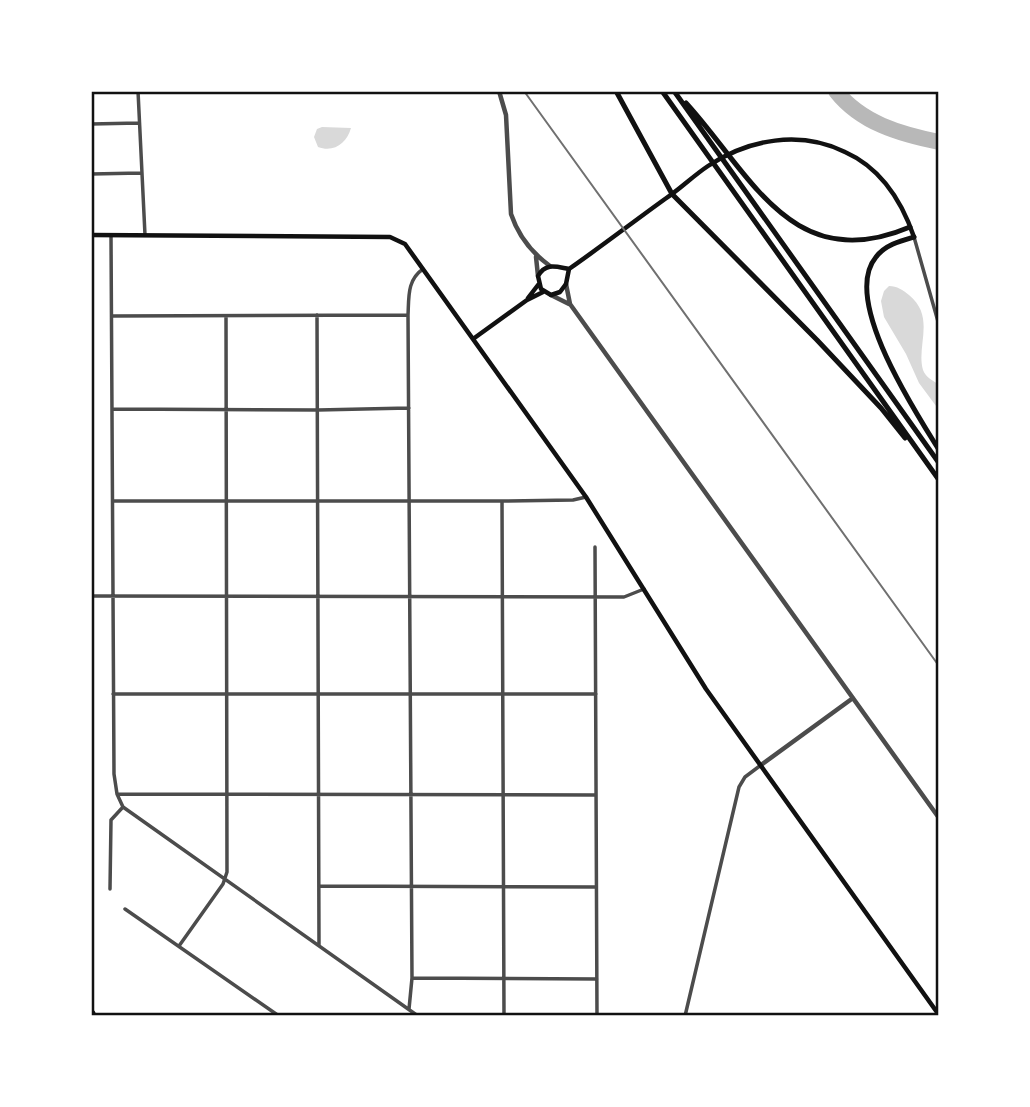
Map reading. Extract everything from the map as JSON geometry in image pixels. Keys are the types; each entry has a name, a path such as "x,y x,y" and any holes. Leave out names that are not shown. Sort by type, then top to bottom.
{"highway":[{"path":"616,91 672,194 817,340 919,452"},
{"path":"662,91 939,480"},
{"path":"675,91 714,142 762,197 794,222 821,234 853,240 872,240 910,227"},
{"path":"714,142 733,174 939,463"},
{"path":"914,237 890,246 875,257 866,282 868,302 877,336 887,357 939,450"}],"main road":[{"path":"569,269 550,266 545,268 538,276 538,285 543,292 551,295 560,292 569,269 708,166 742,149 775,140 803,139 836,147 855,157 873,170 900,204 914,237"},
{"path":"91,235 390,237 405,244 586,497 706,689 939,1015"},
{"path":"557,267 564,271 566,281"},
{"path":"527,300 538,285"},
{"path":"473,339 527,300 543,292"}],"street":[{"path":"138,91 145,235"},
{"path":"499,91 506,115 511,214 516,228 535,256 550,266"},
{"path":"91,124 139,123"},
{"path":"91,174 141,173"},
{"path":"111,235 113,694 114,774 117,794 123,807 418,1016"},
{"path":"914,237 939,325"},
{"path":"535,256 538,276"},
{"path":"408,1016 412,978 412,886 408,315 412,279 424,268"},
{"path":"566,281 570,304 939,818"},
{"path":"551,295 570,304"},
{"path":"317,315 319,945"},
{"path":"112,316 408,315"},
{"path":"179,946 225,879 226,316"},
{"path":"112,409 409,408"},
{"path":"113,501 502,501 573,500 586,497"},
{"path":"502,501 503,1016"},
{"path":"595,547 597,1016"},
{"path":"91,596 624,597 644,589"},
{"path":"113,694 596,694"},
{"path":"685,1016 739,787 745,777 853,698"},
{"path":"117,794 596,795"},
{"path":"110,889 111,820 123,807"},
{"path":"320,886 596,887"},
{"path":"125,909 279,1016"},
{"path":"412,978 597,979"}],"shaded area":[{"path":"351,128 343,142 334,148 324,149 318,147 314,137 317,129"},
{"path":"889,286 909,295 922,313 921,361 928,377 939,385 939,410 919,383 906,354 884,317 881,301"}],"taxiway":[{"path":"836,91 857,111 882,126 939,142"}],"railway":[{"path":"524,91 939,666"}]}
